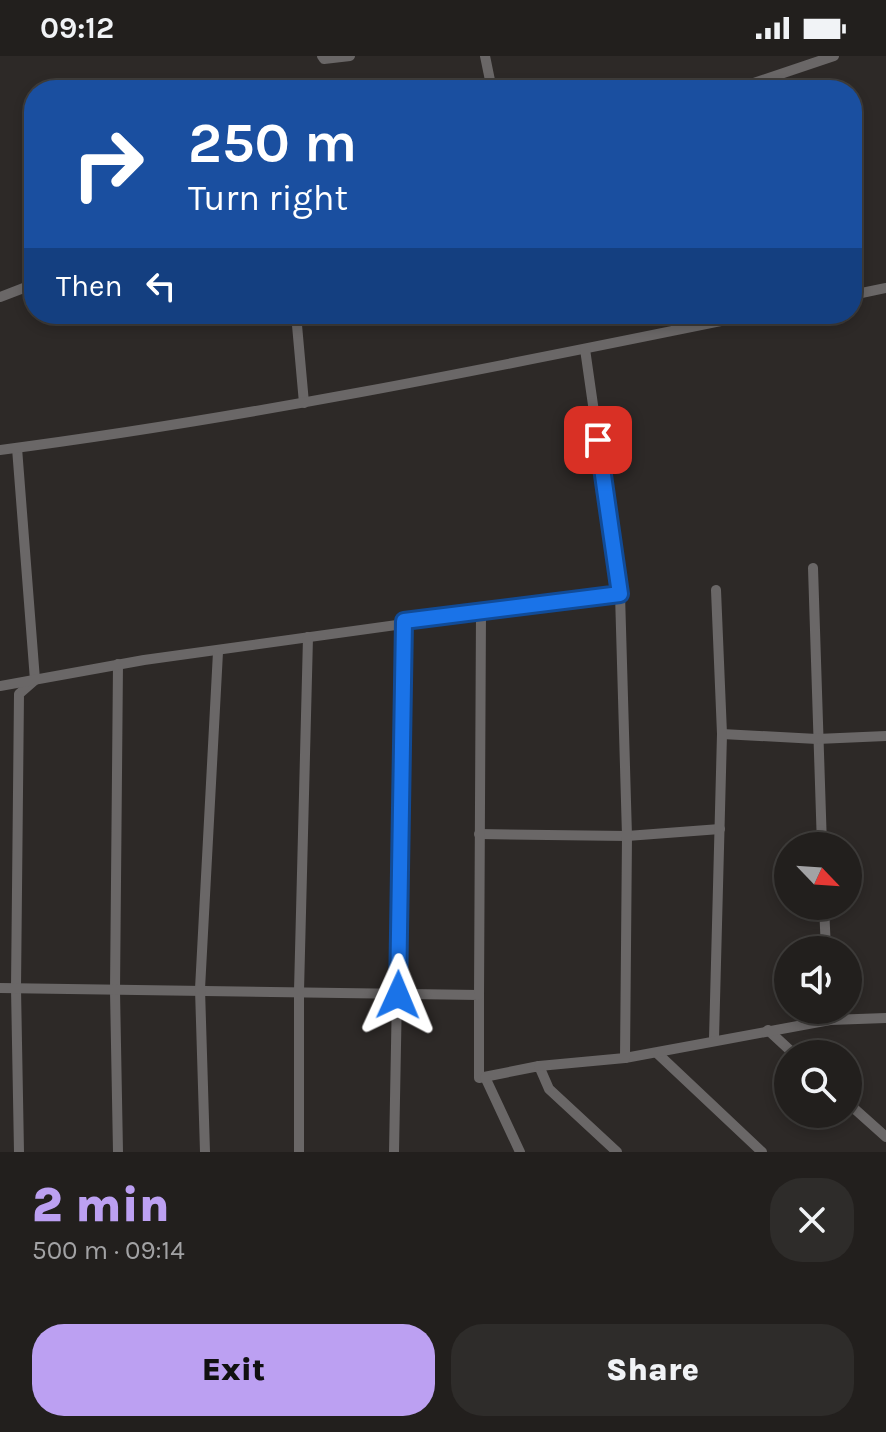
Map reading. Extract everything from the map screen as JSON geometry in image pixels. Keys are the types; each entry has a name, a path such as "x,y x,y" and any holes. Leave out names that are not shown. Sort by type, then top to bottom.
{"street":[{"path":"322,56 324,59 350,56"},
{"path":"485,56 490,80"},
{"path":"763,80 834,56"},
{"path":"0,297 24,288"},
{"path":"862,293 886,288"},
{"path":"297,324 304,403"},
{"path":"0,450 468,374 707,324"},
{"path":"585,349 620,594 627,836 625,1058"},
{"path":"17,448 35,680"},
{"path":"813,568 821,832"},
{"path":"714,1039 722,734 716,590"},
{"path":"0,686 118,664 218,652 404,621 620,594"},
{"path":"481,612 479,1078 539,1066 658,1054 714,1039 792,1024"},
{"path":"394,1152 404,621"},
{"path":"299,1152 299,991 308,637"},
{"path":"205,1152 200,989 218,652"},
{"path":"118,664 115,991 118,1152"},
{"path":"19,1152 16,988 19,694 35,680"},
{"path":"722,734 817,739 886,736"},
{"path":"479,834 627,836 720,829"},
{"path":"0,988 479,995"},
{"path":"862,1017 886,1018"},
{"path":"768,1030 779,1040"},
{"path":"658,1054 762,1152"},
{"path":"539,1066 549,1089 617,1152"},
{"path":"485,1077 520,1152"},
{"path":"862,1116 886,1137"}],"route":[{"path":"398,995 404,621 620,594 598,440"}]}
